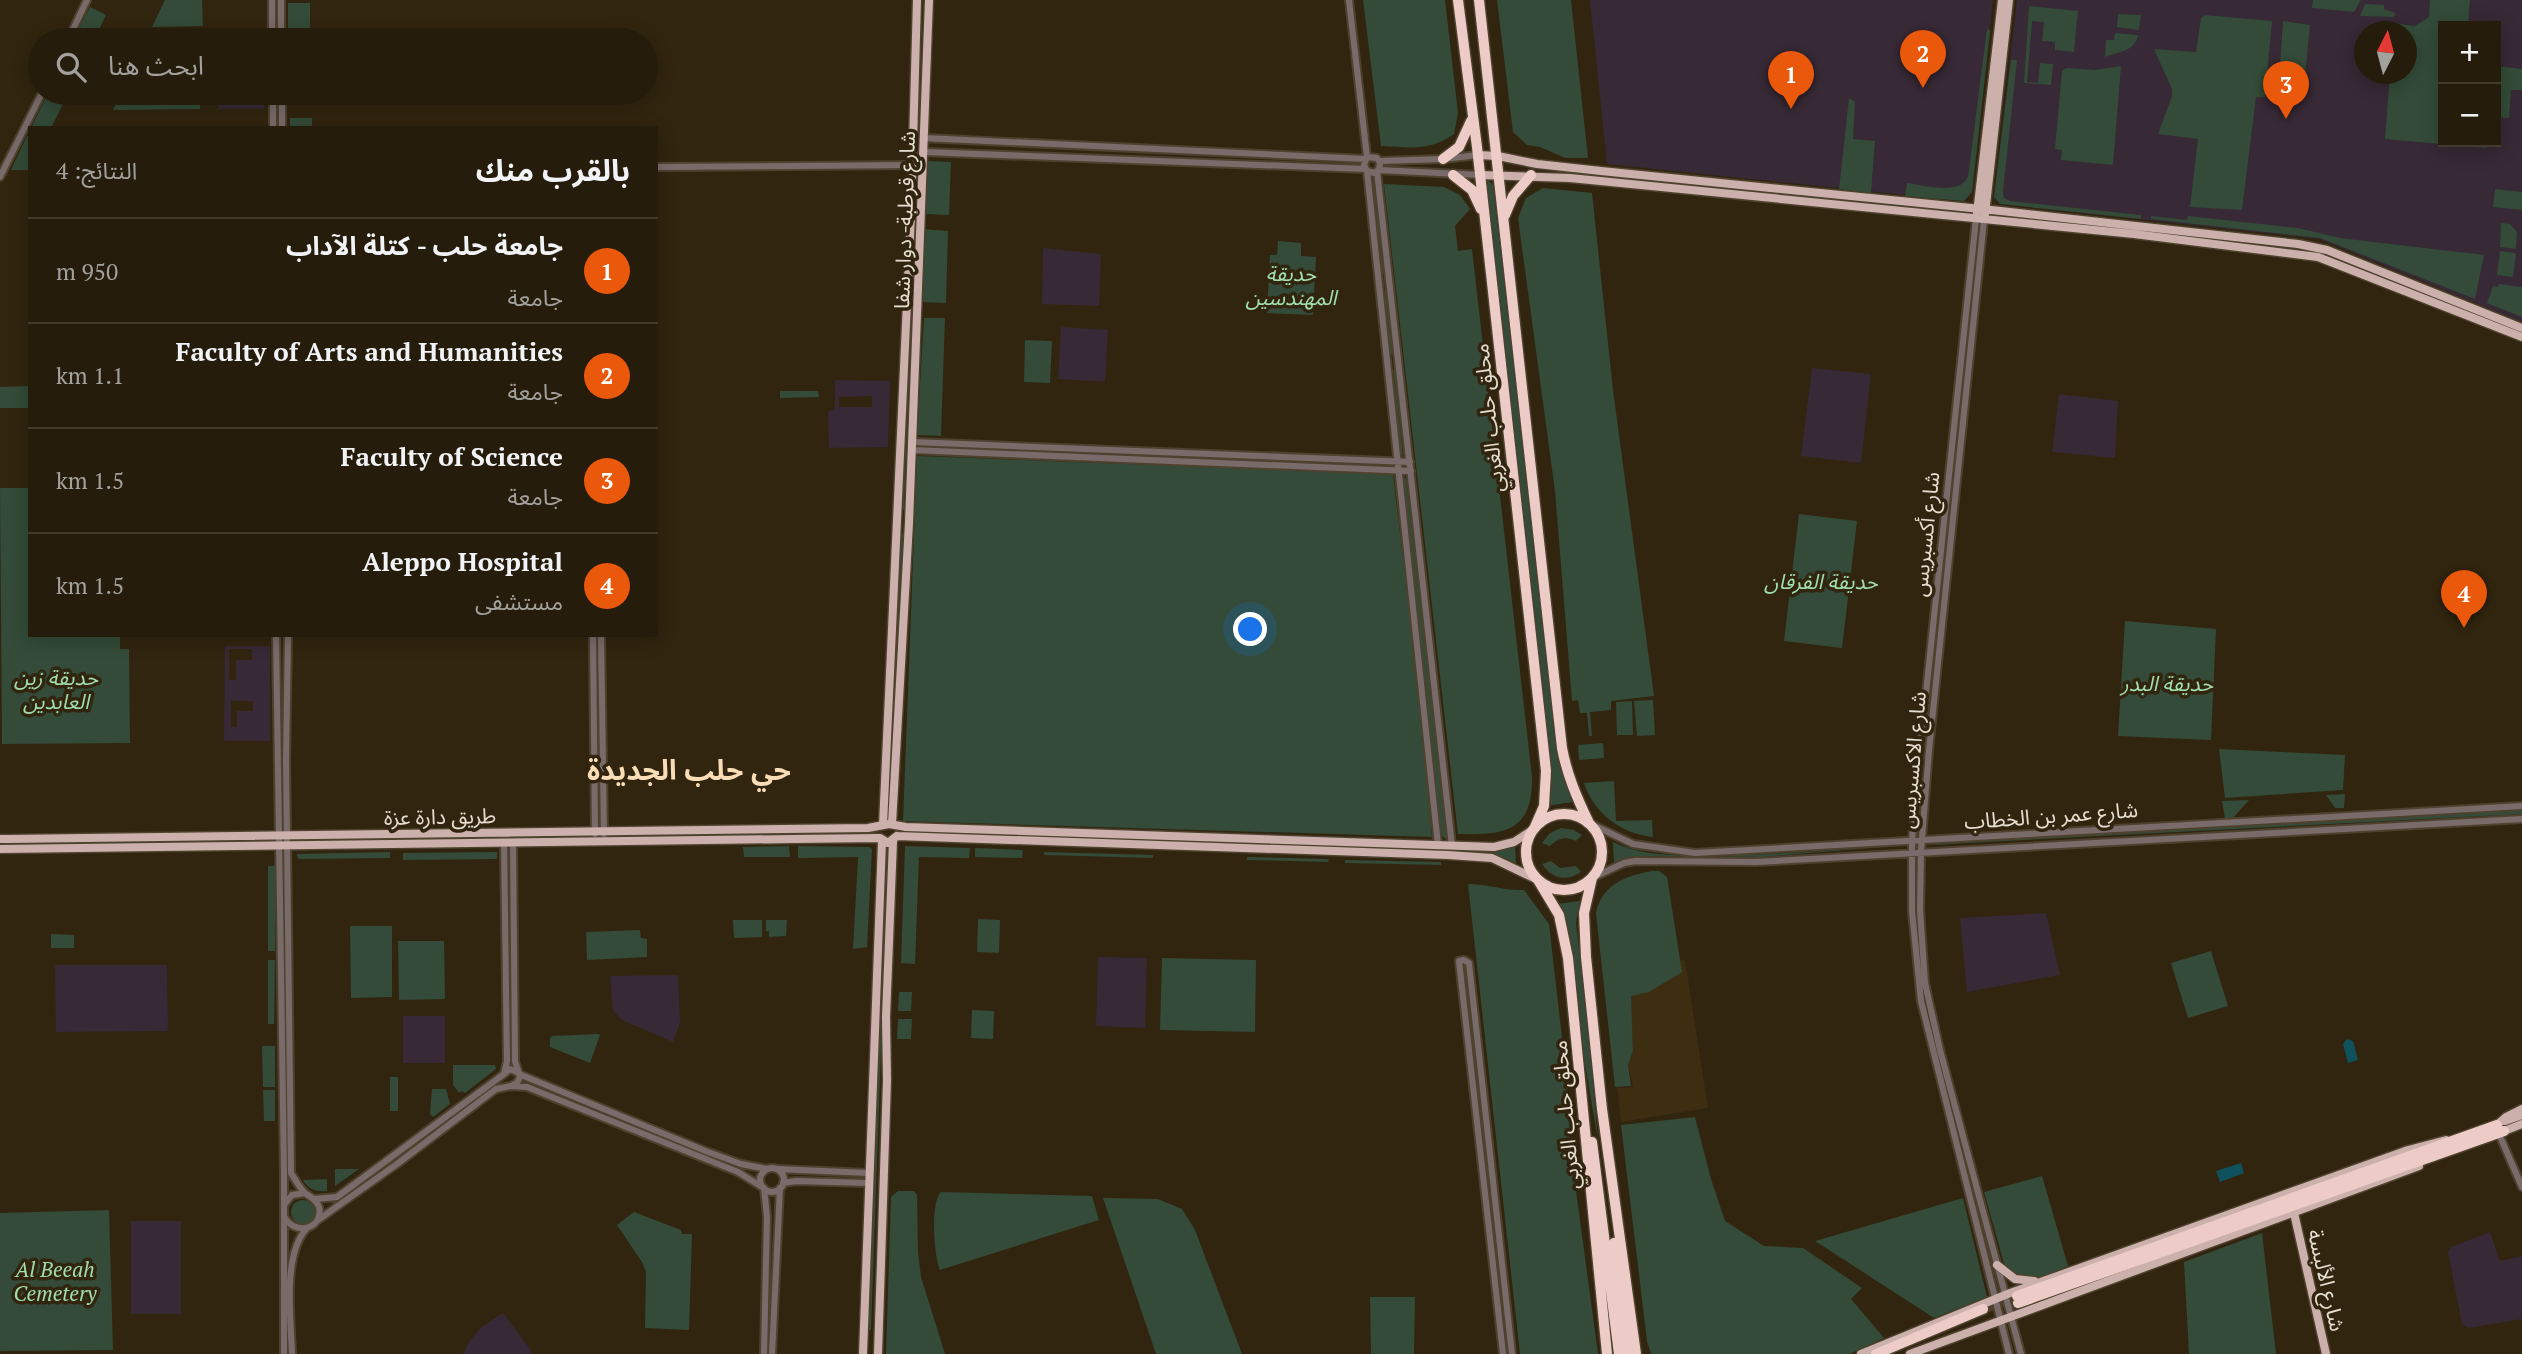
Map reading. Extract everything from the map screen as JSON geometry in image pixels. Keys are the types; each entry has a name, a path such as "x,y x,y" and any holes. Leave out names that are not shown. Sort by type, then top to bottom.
{"highway":[{"name":"محلق حلب الغربي","path":"1458,0 1478,155 1546,771 1544,806 1534,829"},
{"name":"محلق حلب الغربي","path":"1479,0 1562,748 1573,789 1588,823"},
{"path":"1443,159 1463,141 1472,117"},
{"path":"1453,175 1472,190 1484,214"},
{"path":"1503,219 1513,196 1531,175"},
{"path":"1563,814 1577,816 1588,823 1598,835 1602,849 1600,864 1592,878 1580,886 1566,890 1551,887 1538,880 1530,869 1526,855 1534,829 1544,820 1563,814"},
{"name":"محلق حلب الغربي","path":"1592,878 1584,913 1586,957 1602,1109 1636,1354"},
{"name":"محلق حلب الغربي","path":"1538,880 1559,915 1568,958 1607,1354"},
{"path":"1602,1109 1626,1354"},
{"path":"1584,1110 1595,1156 1619,1354"},
{"path":"2017,1299 2500,1130"},
{"path":"1876,1354 1985,1311 1892,1354"},
{"path":"1633,1330 1644,1354"}],"main road":[{"name":"شارع قرطبة- دوار شفا","path":"888,825 909,523 929,0"},
{"path":"1980,220 2002,0"},
{"path":"1981,209 2009,0"},
{"path":"878,1354 887,1080 886,1017 895,839 888,825 916,5 929,10"},
{"path":"1478,155 1601,172 2286,242 2327,250 2522,328"},
{"path":"1480,175 1531,175 2318,257 2522,337"},
{"path":"2180,241 2181,230"},
{"path":"908,271 919,271"},
{"path":"898,522 909,523"},
{"path":"863,1354 881,840 878,834 888,825"},
{"name":"طريق دارة عزة","path":"0,839 490,837 888,825 1494,847 1514,842 1534,829"},
{"path":"0,849 283,846 490,837 508,842 881,840 888,843 895,839 1448,855 1492,859 1538,880"},
{"path":"874,1017 886,1017"},
{"path":"2500,1130 2506,1116 2522,1108"},
{"path":"2500,1130 2522,1115"},
{"path":"2500,1130 2522,1124"},
{"path":"2500,1130 2522,1130"},
{"path":"1861,1354 1995,1298 2408,1150 2434,1142 2458,1143"},
{"path":"1910,1354 2445,1156 2458,1143"},
{"name":"شارع الألبسة","path":"2294,1213 2326,1354"},
{"path":"1997,1265 2019,1280 2048,1280"},
{"path":"863,1336 878,1337"}],"street":[{"path":"74,28 87,0"},
{"path":"272,0 272,28"},
{"path":"281,0 281,28"},
{"path":"1349,0 1366,158 1364,163 1438,845"},
{"path":"0,177 36,105"},
{"path":"273,105 273,126"},
{"path":"282,105 282,126"},
{"path":"925,138 1366,158 1375,156 1380,161 1478,155"},
{"path":"1189,162 1190,150"},
{"path":"924,152 1480,175"},
{"path":"1292,155 1292,167"},
{"path":"1380,161 1378,170 1390,287 1452,846"},
{"path":"658,167 912,165"},
{"name":"شارع الاكسبريس","path":"1980,220 1930,737 1921,851 1920,910 1925,983 1940,1050 2021,1354"},
{"name":"شارع أكسبريس","path":"1980,220 1920,750 1912,841 1912,911 1921,1001 2009,1354"},
{"path":"1379,287 1390,287"},
{"path":"1387,364 1399,364"},
{"path":"997,454 998,445"},
{"path":"912,446 998,445 1410,462"},
{"path":"912,446 997,454 1411,471"},
{"path":"1108,450 1108,458"},
{"path":"1197,462 1198,453"},
{"path":"276,637 283,836"},
{"path":"284,1354 283,836 288,637"},
{"path":"593,637 599,834"},
{"path":"599,834 601,637"},
{"name":"شارع عمر بن الخطاب","path":"1588,823 1633,844 1680,852 1922,841 2223,821 2352,817 2522,806"},
{"name":"شارع عمر بن الخطاب","path":"1592,878 1624,863 1646,860 1756,862 2522,819"},
{"path":"508,842 518,1073 517,1083 511,1086"},
{"path":"508,842 504,1074 505,1083 511,1086"},
{"path":"283,846 291,1173 304,1193 315,1199 337,1197 510,1069 741,1164 768,1169 868,1173"},
{"path":"1503,1354 1459,961 1464,960 1469,963 1512,1354"},
{"path":"292,1354 291,1259 298,1237 317,1220 397,1164 496,1088 527,1087 738,1172 772,1191 796,1181 868,1183"},
{"path":"2500,1130 2522,1187"},
{"path":"764,1354 767,1217 761,1177 768,1169"},
{"path":"772,1354 783,1175 778,1169"},
{"path":"304,1193 292,1195 283,1210 290,1226 307,1228"},
{"path":"315,1199 319,1210 317,1220"}],"shaded area":[{"path":"1590,0 1993,0 1972,192 1964,201 1607,164"},
{"path":"2017,0 2522,0 2522,322 2319,239 2000,204 1994,197"},
{"path":"218,105 264,105 264,109 218,109"},
{"path":"1043,248 1101,254 1099,306 1042,304"},
{"path":"1061,327 1108,330 1105,382 1058,379"},
{"path":"1812,368 1871,374 1861,463 1801,456"},
{"path":"835,380 890,381 888,447 829,448 828,411 835,410","holes":["872,396 872,407 839,407 839,397"]},
{"path":"2059,394 2118,401 2115,458 2052,452"},
{"path":"225,646 270,646 270,741 224,741","holes":["229,649 252,649 252,660 236,660 236,680 229,680","231,701 253,701 253,711 237,711 237,727 231,727"]},
{"path":"2046,913 2060,975 1967,992 1960,918"},
{"path":"1098,957 1147,958 1145,1028 1096,1026"},
{"path":"1685,960 1708,1108 1621,1122 1617,1088 1633,1087 1628,1065 1633,1051 1632,1029 1606,968"},
{"path":"55,965 167,965 168,1031 56,1032"},
{"path":"678,975 680,1023 673,1042 622,1020 613,1011 610,976"},
{"path":"403,1016 445,1016 445,1063 403,1063"},
{"path":"131,1221 181,1221 181,1314 131,1314"},
{"path":"2490,1232 2500,1261 2522,1256 2522,1319 2469,1328 2462,1324 2448,1252 2451,1247"},
{"path":"503,1313 531,1350 531,1354 463,1354 470,1340 482,1327"}],"green space":[{"path":"165,0 202,0 203,26 152,27"},
{"path":"1363,0 1445,0 1458,113 1454,134 1445,140 1428,146 1381,146"},
{"path":"1497,0 1571,0 1588,158 1565,158 1540,147 1527,145 1513,132"},
{"path":"2313,0 2361,0 2354,12 2312,8"},
{"path":"2430,0 2470,0 2468,21 2438,21 2438,144 2385,139 2389,84 2417,84 2417,25 2429,17"},
{"path":"288,3 310,3 310,28 288,28"},
{"path":"2365,4 2384,5 2384,9 2395,13 2394,17 2360,16"},
{"path":"2029,6 2078,11 2074,52 2055,50 2055,42 2042,41 2044,22 2032,21 2027,82 2038,83 2040,63 2053,64 2051,85 2024,83"},
{"path":"90,7 106,15 100,28 79,28"},
{"path":"919,12 922,15 902,512 899,510"},
{"path":"2118,14 2141,15 2139,30 2117,27"},
{"path":"2205,15 2272,21 2265,97 2256,97 2242,210 2190,207 2198,139 2158,134 2172,89 2154,49 2196,52 2201,18"},
{"path":"2283,21 2310,25 2305,76 2286,73 2280,66"},
{"path":"1987,29 1990,32 1972,192 1964,201 1905,196 1907,183 1949,188 1963,183 1968,177"},
{"path":"2115,33 2138,35 2137,40 2130,48 2105,57 2106,40 2114,40"},
{"path":"2011,60 2017,60 2004,198 2010,201 2141,215 2141,219 2000,204 1994,197"},
{"path":"2121,66 2113,165 2061,160 2062,150 2055,149 2062,71 2066,68 2095,70"},
{"path":"2501,67 2522,69 2522,90 2511,90 2509,118 2501,117"},
{"path":"1849,98 1855,102 1853,139 1875,141 1871,193 1839,189"},
{"path":"42,105 62,105 52,126 32,126"},
{"path":"115,105 200,105 200,109 113,110"},
{"path":"290,118 312,118 312,126 290,126"},
{"path":"27,136 28,136 28,170 11,170"},
{"path":"927,161 951,162 949,215 925,214"},
{"path":"1371,176 1375,176 1385,273 1382,274"},
{"path":"1488,180 1493,185 1560,767 1572,802 1547,806 1551,791 1546,718 1485,185"},
{"path":"1384,184 1444,187 1460,195 1470,209 1455,226 1458,251 1472,249 1532,777 1527,809 1521,819 1502,831 1458,834"},
{"path":"1543,188 1592,193 1613,390 1654,696 1611,701 1611,710 1590,712 1592,736 1589,736 1587,713 1580,713 1578,700 1572,701 1555,491 1518,218 1526,198"},
{"path":"2495,189 2522,192 2522,210 2493,207"},
{"path":"2151,216 2187,220 2188,216 2298,228 2340,238 2484,255 2475,299 2320,238 2151,219"},
{"path":"2501,223 2510,224 2517,232 2516,249 2500,247"},
{"path":"923,229 948,231 946,303 921,302"},
{"name":"حديقة المهندسين","path":"1278,241 1301,243 1301,256 1316,257 1313,315 1267,313 1270,255 1277,255"},
{"path":"2500,251 2516,253 2513,277 2497,275"},
{"path":"2499,284 2522,287 2522,317 2487,303 2493,286 2498,287"},
{"path":"1384,291 1387,291 1393,353 1390,354"},
{"path":"924,318 945,318 941,436 917,435"},
{"path":"1025,340 1052,341 1050,383 1024,382"},
{"path":"1393,369 1395,372 1403,456 1401,454"},
{"path":"28,386 28,408 0,408 0,387"},
{"path":"780,391 818,391 819,397 780,398"},
{"path":"917,456 1393,474 1421,710 1432,837 903,821"},
{"path":"1406,477 1446,839 1441,835 1403,480"},
{"name":"حديقة زين العابدين","path":"0,488 28,488 28,637 120,637 120,649 129,649 130,743 2,744"},
{"name":"حديقة الفرقان","path":"1799,514 1857,521 1842,648 1784,641"},
{"path":"900,532 903,534 891,818 887,817"},
{"name":"حديقة البدر","path":"2125,621 2216,629 2211,740 2118,736"},
{"path":"1653,700 1655,735 1637,736 1634,701"},
{"path":"1632,701 1633,735 1617,735 1616,702"},
{"path":"1603,743 1604,758 1579,760 1578,745"},
{"path":"2219,749 2345,755 2343,790 2225,798"},
{"path":"1614,781 1616,821 1652,820 1653,837 1620,827 1602,813 1584,783"},
{"path":"2345,794 2344,808 2335,808 2326,795"},
{"path":"2249,800 2233,818 2225,819 2222,801"},
{"path":"2522,810 2522,814 1929,845 1982,840"},
{"path":"1561,828 1574,830 1582,835 1576,841 1562,839 1550,846 1542,843 1550,833"},
{"path":"1613,842 1638,851 1678,855 1763,854 1896,846 1761,857 1646,856 1614,863"},
{"path":"1515,844 1516,865 1458,853"},
{"path":"789,846 790,857 744,857 743,847"},
{"path":"798,846 872,849 867,947 853,949 858,857 798,858"},
{"path":"905,846 970,848 969,858 919,857 915,964 901,963"},
{"path":"975,848 1023,850 1022,858 975,857"},
{"path":"390,852 390,858 298,859 297,854"},
{"path":"497,852 497,859 403,860 403,853"},
{"path":"1044,852 1153,855 1153,858 1044,855"},
{"path":"886,854 882,1012 879,1012 884,855"},
{"path":"1247,857 1329,859 1328,862 1247,860"},
{"path":"1345,860 1441,862 1441,865 1345,863"},
{"path":"1551,861 1560,868 1576,866 1581,872 1565,878 1555,876 1542,864"},
{"path":"268,866 275,866 275,951 268,951"},
{"path":"1659,871 1667,877 1682,972 1649,992 1631,996 1633,1051 1628,1065 1631,1086 1615,1087 1596,913 1604,895 1616,883"},
{"path":"1468,884 1524,890 1549,924 1572,1124 1575,1183 1598,1354 1520,1354"},
{"path":"1580,901 1576,922 1598,1141 1583,1052 1570,937 1557,904"},
{"path":"978,919 1000,920 999,953 977,952"},
{"path":"733,920 762,920 762,937 734,938"},
{"path":"766,920 787,920 786,936 769,937"},
{"path":"350,926 392,926 392,997 351,998"},
{"path":"640,930 641,938 647,939 647,957 587,960 586,932"},
{"path":"51,934 74,935 74,948 51,948"},
{"path":"398,941 444,941 445,999 399,1000"},
{"path":"2211,951 2228,1006 2188,1018 2171,963"},
{"path":"1162,958 1256,960 1255,1032 1160,1030"},
{"path":"268,960 275,960 274,1024 268,1024"},
{"path":"899,992 912,992 911,1011 898,1011"},
{"path":"972,1010 994,1011 993,1039 971,1038"},
{"path":"898,1019 912,1019 911,1039 897,1039"},
{"path":"878,1023 882,1023 871,1330 867,1330"},
{"path":"600,1035 590,1063 550,1047 552,1036"},
{"path":"262,1046 275,1046 275,1087 263,1087"},
{"path":"453,1065 495,1065 496,1069 465,1093 459,1093 453,1085"},
{"path":"390,1077 398,1077 398,1111 390,1111"},
{"path":"432,1089 446,1089 450,1104 433,1117 430,1114"},
{"path":"263,1090 275,1090 275,1121 264,1121"},
{"path":"1695,1117 1725,1221 1764,1246 1803,1248 1862,1288 1851,1299 1884,1338 1850,1354 1651,1354 1647,1341 1621,1125"},
{"path":"335,1169 359,1169 335,1186"},
{"path":"2042,1176 2068,1266 2043,1276 2029,1278 2005,1267 1984,1192"},
{"path":"327,1179 327,1191 310,1188 303,1180"},
{"path":"898,1191 914,1191 917,1195 921,1277 945,1354 886,1354 891,1197"},
{"path":"941,1192 1092,1196 1099,1220 940,1270 934,1217"},
{"path":"1103,1198 1158,1199 1182,1209 1195,1230 1242,1354 1156,1354"},
{"path":"1963,1198 1987,1297 1934,1318 1815,1241"},
{"path":"303,1200 311,1204 315,1212 311,1220 303,1224 295,1220 291,1212 295,1204"},
{"name":"Al Beeah Cemetery","path":"109,1210 113,1350 0,1351 0,1213"},
{"path":"634,1212 681,1230 682,1234 692,1234 689,1330 645,1328 646,1272 617,1225"},
{"path":"2262,1233 2276,1354 2189,1354 2184,1262"},
{"path":"1370,1297 1415,1297 1414,1354 1371,1354"}],"water":[{"path":"2347,1039 2353,1041 2358,1060 2348,1063 2343,1044"},
{"path":"2241,1163 2244,1173 2220,1182 2216,1171"}],"tunnel":[{"path":"1983,1309 2017,1296"}],"place":[{"name":"Faculty of Arts and Humanities","path":"1923,88"},
{"name":"جامعة حلب - كتلة الآداب","path":"1791,109"},
{"name":"Faculty of Science","path":"2286,119"},
{"name":"Aleppo Hospital","path":"2464,628"}],"district":[{"name":"حي حلب الجديدة","path":"689,769"}]}
